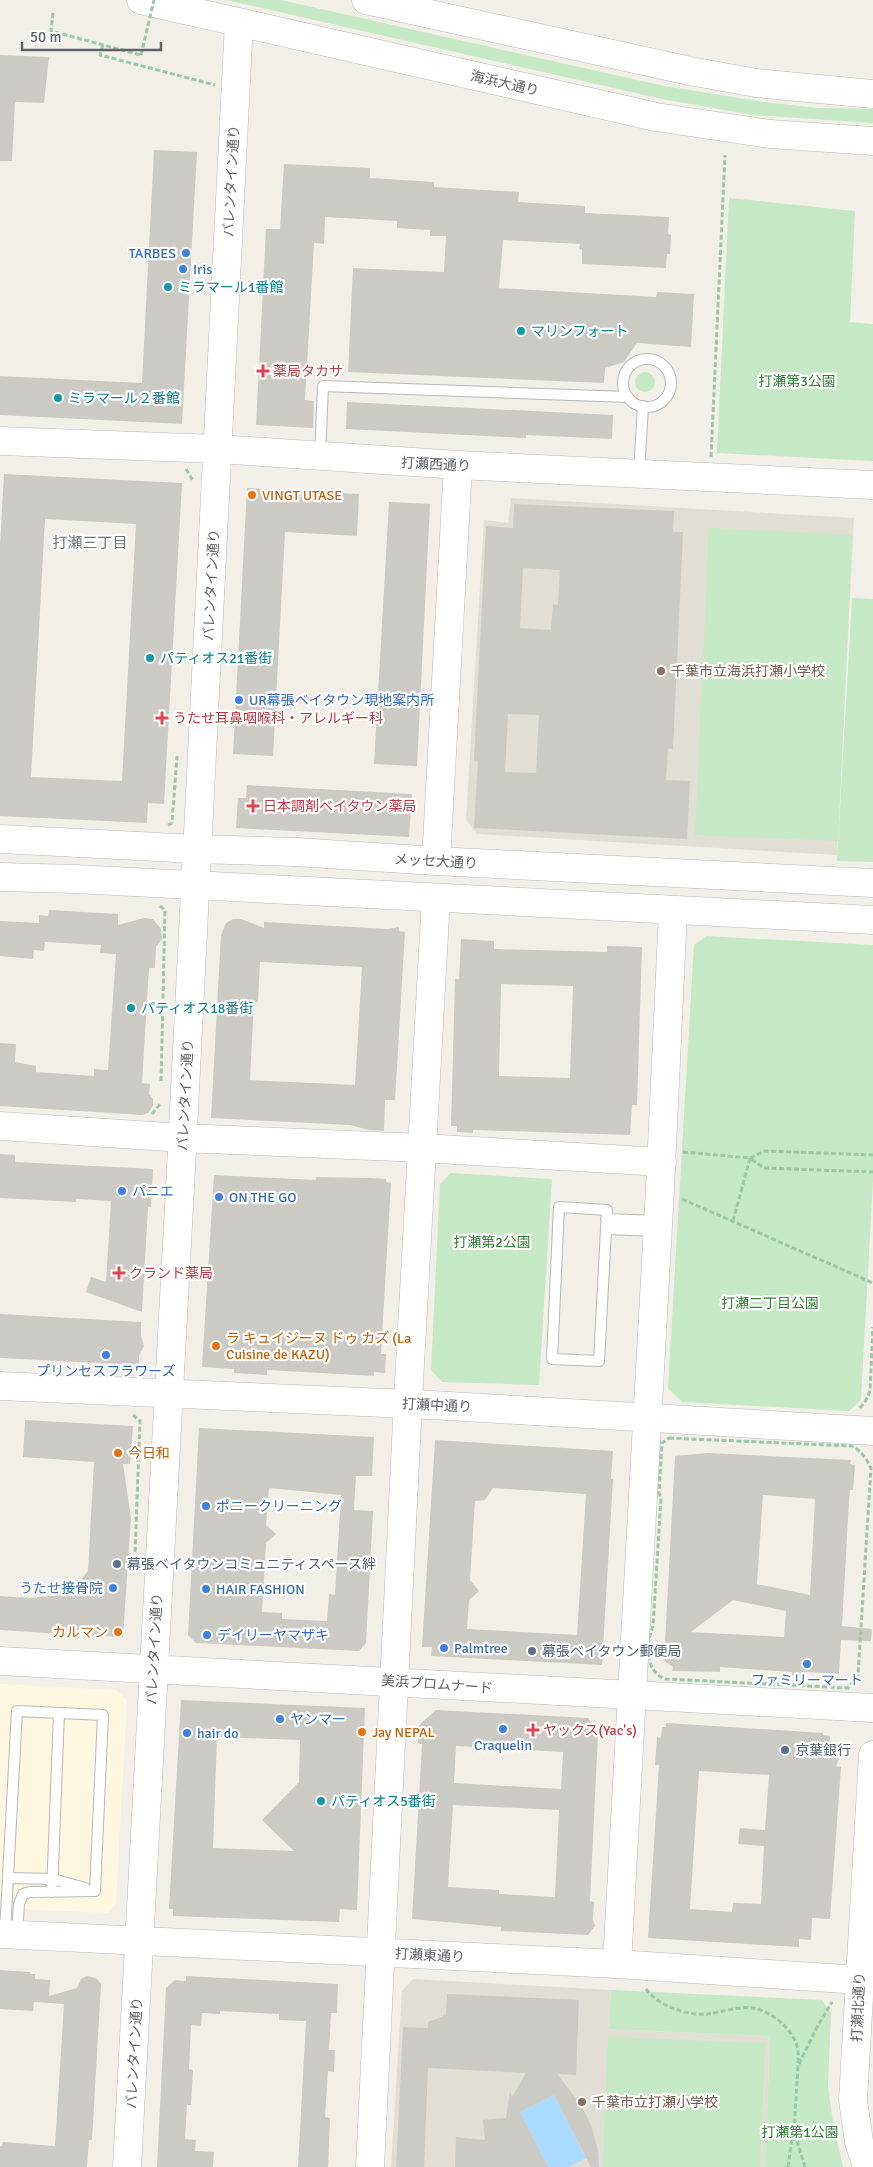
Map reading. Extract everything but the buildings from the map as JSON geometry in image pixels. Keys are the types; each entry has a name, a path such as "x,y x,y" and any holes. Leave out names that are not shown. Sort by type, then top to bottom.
{"street":[{"name":"海浜大通り","path":"141,0 656,118 770,134 873,141"},
{"path":"366,0 690,71 756,83 873,94"},
{"name":"バレンタイン通り","path":"127,2167 183,1138 239,22"},
{"name":"打瀬西通り","path":"0,441 218,449 458,465 873,485"},
{"path":"436,861 458,465"},
{"name":"メッセ大通り","path":"0,839 296,852 873,883"},
{"path":"0,877 196,885 873,920"},
{"path":"370,2167 382,1953 393,1682 436,898"},
{"path":"617,1964 658,1226 669,1156 673,911"},
{"path":"0,1126 183,1138 669,1156"},
{"name":"打瀬中通り","path":"0,1386 169,1395 408,1404 648,1418 865,1421"},
{"name":"美浜プロムナード","path":"0,1661 632,1697 873,1708"},
{"name":"打瀬北通り","path":"867,2167 859,2142 854,2100 873,1755"},
{"name":"打瀬東通り","path":"8,1934 617,1964 860,1980"}],"lane":[{"path":"646,358 659,362 666,368 670,376 670,391 665,399 658,404 644,406 636,404 628,397 623,379 629,366 636,361 646,358"},
{"path":"320,457 323,386 628,397"},
{"path":"639,473 644,406"},
{"path":"559,1207 607,1210 606,1224 599,1361 552,1359 559,1207"},
{"path":"606,1224 658,1226"},
{"path":"8,1934 8,1878 17,1711 103,1715 96,1891"},
{"path":"52,1892 59,1713"},
{"path":"8,1878 53,1879 96,1891"},
{"path":"8,1934 23,1894 30,1892 96,1891"}],"path":[{"path":"53,12 51,30 141,56 154,0"},
{"path":"103,45 100,55 215,86"},
{"path":"711,457 725,155"},
{"path":"165,827 172,822 177,754"},
{"path":"160,1085 165,910"},
{"path":"148,1119 160,1105 160,1095"},
{"path":"669,1156 750,1158 765,1151 873,1155"},
{"path":"750,1158 764,1168 873,1172"},
{"path":"733,1221 750,1158"},
{"path":"673,1195 873,1284"},
{"path":"865,1421 866,1400 870,1391 873,1327"},
{"path":"132,1415 140,1421 135,1556"},
{"path":"669,1438 677,1438 852,1446 858,1449 871,1468 858,1675 848,1688 843,1689 658,1677 649,1662 661,1498 662,1442 669,1438"},
{"path":"644,1987 652,1997 684,2013 705,2014 752,2008 764,2011 789,2030 797,2044 798,2066 794,2131 788,2167"},
{"path":"798,2066 832,2002"},
{"path":"794,2131 805,2167"}],"shaded area":[{"name":"千葉市立海浜打瀬小学校","path":"511,498 854,518 837,855 477,834 466,820 484,520 508,523"},
{"path":"0,1684 116,1690 127,1700 116,1903 107,1913 0,1908"},
{"name":"千葉市立打瀬小学校","path":"413,1979 611,1990 609,2029 770,2036 765,2167 391,2167 402,1991"}],"green space":[{"path":"226,0 281,0 664,86 764,102 818,108 873,109 873,123 753,115 662,99"},
{"name":"打瀬第3公園","path":"729,198 855,211 850,322 873,324 873,461 717,453"},
{"path":"645,372 652,375 655,382 652,389 645,392 638,389 635,382 638,375"},
{"path":"709,528 852,535 838,841 695,835"},
{"path":"852,598 873,599 873,862 837,861"},
{"name":"打瀬二丁目公園","path":"706,936 873,945 873,1180 861,1400 849,1411 682,1402 668,1388 694,945"},
{"name":"打瀬第2公園","path":"451,1173 552,1179 539,1385 442,1382 431,1370 440,1184"},
{"name":"打瀬第1公園","path":"611,1990 822,2000 831,2013 828,2086 833,2123 843,2167 765,2167 770,2036 609,2029"},
{"path":"608,2037 765,2043 760,2167 603,2167"}],"water":[{"path":"554,2095 586,2158 569,2167 548,2167 520,2112"}],"place":[{"name":"TARBES","path":"186,253"},
{"name":"Iris","path":"183,269"},
{"name":"ミラマール1番館","path":"168,287"},
{"name":"マリンフォート","path":"521,331"},
{"name":"薬局タカサ","path":"263,371"},
{"name":"ミラマール２番館","path":"58,398"},
{"name":"VINGT UTASE","path":"252,495"},
{"name":"パティオス21番街","path":"150,658"},
{"name":"千葉市立海浜打瀬小学校","path":"661,671"},
{"name":"UR幕張ベイタウン現地案内所","path":"239,700"},
{"name":"うたせ耳鼻咽喉科・アレルギー科","path":"162,718"},
{"name":"日本調剤ベイタウン薬局","path":"253,806"},
{"name":"パティオス18番街","path":"131,1008"},
{"name":"パニエ","path":"122,1191"},
{"name":"ON THE GO","path":"219,1197"},
{"name":"クランド薬局","path":"119,1273"},
{"name":"ラ キュイジーヌ ドゥ カズ (La Cuisine de KAZU)","path":"216,1346"},
{"name":"プリンセスフラワーズ","path":"106,1355"},
{"name":"今日和","path":"118,1453"},
{"name":"ポニークリーニング","path":"206,1506"},
{"name":"幕張ベイタウンコミュニティスペース絆","path":"117,1564"},
{"name":"うたせ接骨院","path":"113,1588"},
{"name":"HAIR FASHION","path":"206,1589"},
{"name":"カルマン","path":"118,1632"},
{"name":"デイリーヤマザキ","path":"207,1635"},
{"name":"Palmtree","path":"444,1648"},
{"name":"幕張ベイタウン郵便局","path":"532,1651"},
{"name":"ファミリーマート","path":"807,1664"},
{"name":"ヤンマー","path":"280,1719"},
{"name":"Craquelin","path":"503,1729"},
{"name":"ヤックス(Yac's)","path":"533,1730"},
{"name":"Jay NEPAL","path":"362,1732"},
{"name":"hair do","path":"187,1733"},
{"name":"京葉銀行","path":"785,1750"},
{"name":"パティオス5番街","path":"321,1801"},
{"name":"千葉市立打瀬小学校","path":"582,2102"}],"district":[{"name":"打瀬三丁目","path":"90,543"}]}
